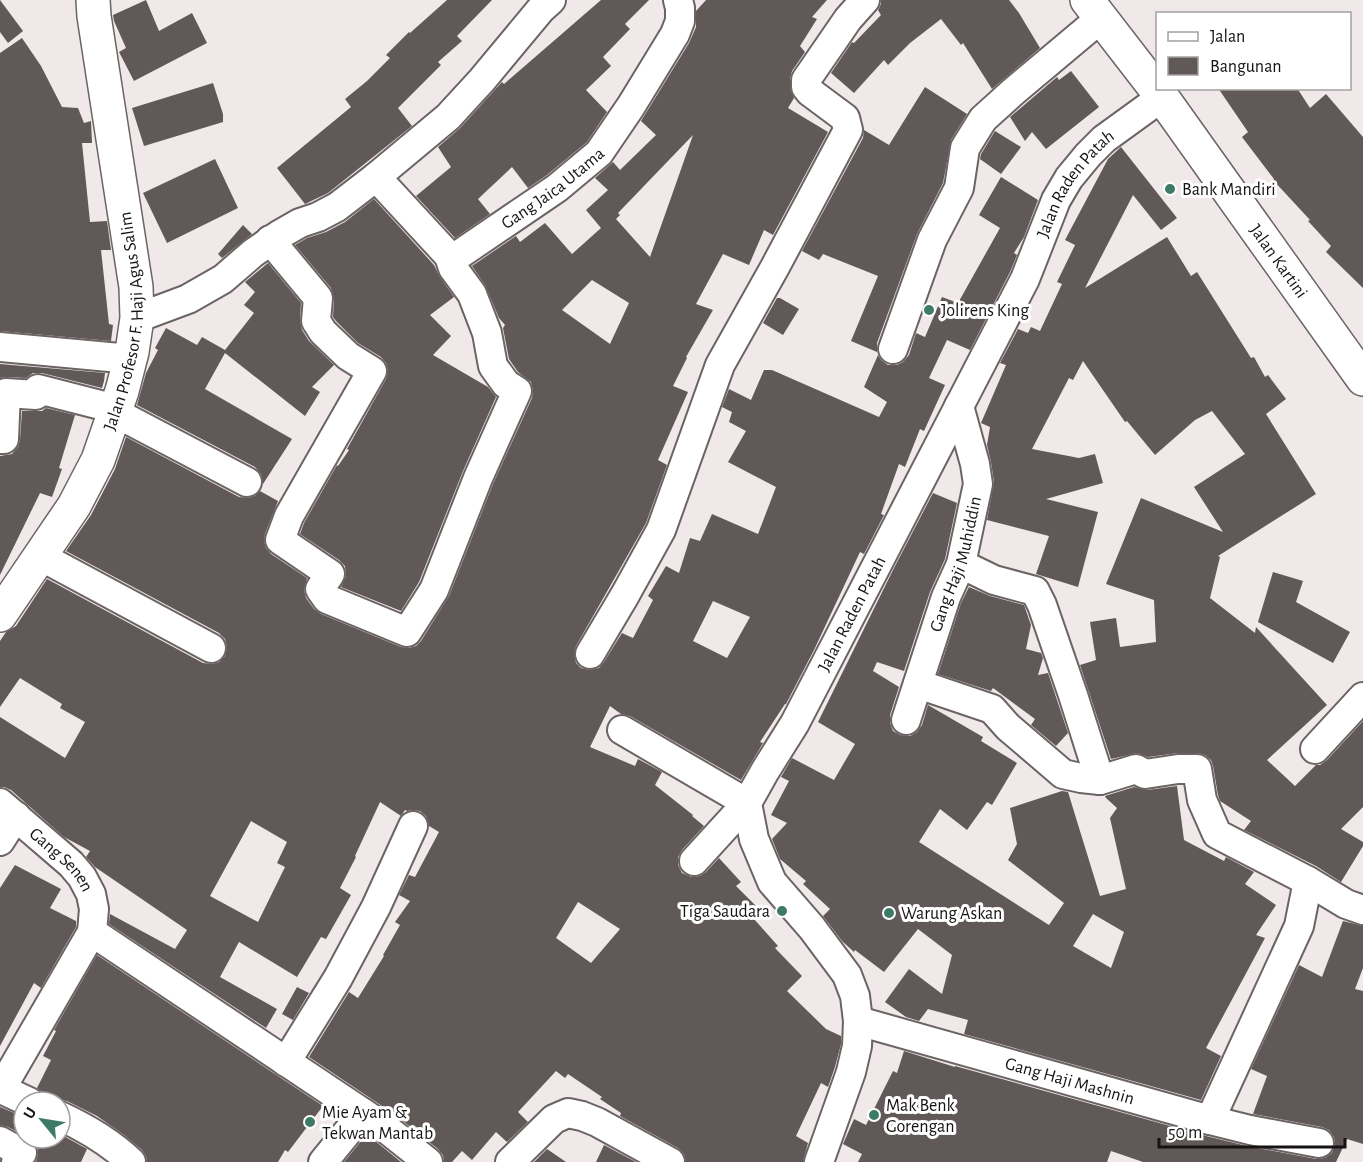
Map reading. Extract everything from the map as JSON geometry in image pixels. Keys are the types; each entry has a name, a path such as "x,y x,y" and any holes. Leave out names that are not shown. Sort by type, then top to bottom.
{"main road":[{"name":"Jalan Profesor F. Haji Agus Salim","path":"0,615 74,506 98,460 131,359 137,318 136,286 93,0"},
{"name":"Jalan Kartini","path":"1094,9 1156,88"},
{"name":"Jalan Kartini","path":"1157,90 1363,379"}],"street":[{"path":"137,318 188,299 223,279 270,240 300,223 337,207 448,117 551,0"},
{"name":"Gang Jaica Utama","path":"449,256 454,258 548,194 599,153 675,34 680,21 678,0"},
{"path":"590,654 661,530 720,365 848,130 845,118 810,92 806,87 806,80 848,19 865,0"},
{"path":"893,349 932,240 959,188 965,148 983,119 1014,91 1094,9"},
{"name":"Jalan Raden Patah","path":"694,861 747,803 795,723 1026,279 1056,200 1069,178 1104,139 1162,96"},
{"path":"270,240 318,298 316,321 323,332 348,356 372,371 290,516 280,540 330,574 320,589 327,599 407,632 434,591 478,478 517,391 506,384 493,366 487,333 472,294 453,268 449,256 376,177"},
{"path":"0,347 131,359"},
{"path":"0,439 4,439 6,393 36,395 38,389 115,410 247,482"},
{"name":"Gang Haji Muhiddin","path":"906,720 946,597 961,564 978,484 975,464 959,406"},
{"path":"40,556 211,648"},
{"path":"961,564 994,580 1035,591 1070,685 1100,780"},
{"path":"918,684 992,710 1008,727 1063,774 1100,780 1136,769 1145,774 1178,769 1197,770 1202,800 1217,834 1308,881 1346,904 1363,910"},
{"path":"1315,748 1363,697"},
{"path":"622,730 747,803 754,839 772,882 812,927 847,975 855,996 858,1021 857,1046 851,1072 819,1162"},
{"path":"0,841 8,810"},
{"name":"Gang Senen","path":"8,810 71,864 82,877 91,894 94,909 92,932"},
{"path":"286,1062 338,978 376,907 413,826"},
{"path":"1210,1120 1299,926 1308,881"},
{"path":"12,1094 1,1089 92,932 384,1127 428,1162"},
{"name":"Gang Haji Mashnin","path":"858,1021 1210,1120 1319,1143"},
{"path":"0,1126 12,1112"},
{"path":"323,1162 363,1113"},
{"path":"510,1162 554,1119 568,1113 597,1122 670,1162"},
{"path":"72,1122 116,1149 131,1162"},
{"path":"0,1141 22,1153 16,1162"}],"building":[{"path":"0,0 23,31 8,43 0,32"},
{"path":"146,0 159,31 192,13 207,43 134,81 119,52 126,48 113,15"},
{"path":"447,0 492,0 457,36 462,41 438,62 441,65 398,108 412,126 328,193 305,204 277,168 351,107 345,99 390,58 386,55 409,32"},
{"path":"601,0 649,0 625,24 630,29 603,57 611,66 586,90 607,112 587,142 528,188 512,167 478,199 490,214 455,238 416,196 451,167 438,147 460,128 502,82 504,84"},
{"path":"706,0 827,0 812,17 817,19 800,46 805,52 792,71 790,88 794,98 788,108 828,132 773,235 764,230 749,265 723,254 696,304 713,310 686,357 673,386 688,392 658,460 667,465 646,523 576,646 574,654 576,663 581,668 590,670 599,668 622,633 633,638 653,600 648,596 666,566 679,573 690,538 700,541 712,514 758,534 776,487 728,462 746,431 729,422 732,412 722,407 729,389 751,400 764,370 772,370 879,417 887,402 864,387 878,355 888,365 903,362 909,355 916,333 925,337 942,297 958,303 1000,228 979,215 1001,177 1038,200 1024,237 1014,253 1017,255 1010,272 970,350 947,340 929,378 945,385 924,431 920,429 905,467 899,464 881,514 884,515 864,554 860,552 786,704 760,742 763,743 741,780 610,706 590,747 635,766 638,759 662,772 655,785 704,826 678,857 678,865 682,873 691,877 700,876 719,858 741,882 736,886 761,911 754,919 778,946 775,948 802,976 787,991 826,1029 841,1036 841,1044 828,1087 821,1083 796,1136 808,1143 803,1162 686,1162 684,1154 678,1148 620,1116 621,1113 600,1099 602,1097 568,1074 565,1078 556,1071 518,1112 528,1122 507,1142 496,1132 472,1160 462,1151 452,1162 444,1162 443,1155 438,1149 394,1114 309,1057 349,992 358,998 400,925 395,922 410,901 399,895 409,875 415,877 439,832 429,826 426,816 420,811 405,810 401,816 380,802 340,888 351,895 326,939 321,937 297,977 239,942 220,977 277,1009 266,1028 109,924 110,914 175,949 187,930 95,867 86,857 90,851 64,837 11,790 0,787 0,717 65,758 85,722 60,708 62,704 20,678 0,707 0,641 6,632 16,626 47,579 203,663 219,662 225,656 227,647 225,639 219,633 66,551 91,515 115,469 126,437 239,497 255,496 260,491 278,501 265,534 266,548 271,554 307,578 304,590 306,598 314,609 401,647 416,646 449,596 493,484 532,398 531,382 518,372 509,359 503,328 505,325 499,318 485,285 472,266 516,236 520,242 545,223 572,254 601,228 586,210 608,190 595,178 613,162 620,170 656,135 641,121 689,43 696,27 696,11","holes":["693,135 650,257 616,219 620,215 618,213","592,280 629,303 610,344 562,310","713,601 750,617 727,658 693,641","251,821 287,842 277,863 285,867 258,922 210,896","578,902 620,929 591,963 556,938"]},
{"path":"881,0 1009,0 1040,48 992,89 963,43 961,45 941,19 910,43 888,65 884,60 854,93 831,73 852,42 854,43 881,15 878,10"},
{"path":"22,38 41,66 62,107 78,108 84,123 91,121 92,143 82,143 90,222 107,221 111,250 101,250 109,324 113,325 111,341 0,331 0,53"},
{"path":"1071,71 1099,107 1046,149 1032,132 1025,141 1010,117 1057,77 1059,80"},
{"path":"213,83 223,114 223,122 144,146 132,108"},
{"path":"925,87 967,114 951,140 943,183 917,234 877,343 877,352 851,341 878,276 823,254 819,260 802,251 863,138 864,130 889,145"},
{"path":"1219,90 1298,90 1310,108 1326,94 1363,137 1363,288 1326,252 1331,246 1273,180 1242,137 1248,132"},
{"path":"995,131 1021,147 1001,174 980,159"},
{"path":"1121,147 1177,218 1161,230 1133,195 1085,288 1167,237 1191,276 1197,272 1251,358 1254,357 1265,377 1268,375 1286,399 1266,414 1316,494 1218,556 1220,557 1210,598 1255,633 1256,627 1327,705 1267,760 1295,786 1316,765 1327,760 1363,721 1363,807 1341,829 1363,842 1363,846 1341,882 1316,866 1244,830 1251,821 1220,801 1213,766 1211,760 1205,755 1178,753 1148,757 1137,753 1111,759 1080,665 1096,660 1090,622 1116,618 1120,647 1156,642 1154,600 1106,584 1141,498 1223,532 1194,487 1245,454 1212,411 1195,420 1155,455 1127,421 1125,422 1083,361 1073,380 1069,378 1032,449 1079,458 1095,454 1103,483 1046,499 1098,512 1078,587 1036,574 1049,536 987,520 994,482 987,445 990,427 981,423 1006,365 1000,363 1018,329 1028,333 1031,327 1040,331 1062,284 1057,282 1075,245 1065,240 1108,159"},
{"path":"215,159 238,208 167,243 143,193"},
{"path":"374,199 434,265 454,297 430,315 451,336 433,355 488,387 496,397 463,471 419,582 401,611 341,587 346,576 345,566 300,534 337,465 349,450 347,449 386,379 388,371 381,357 358,343 333,317 334,299 331,288 295,245 345,222"},
{"path":"243,225 252,234 222,258 218,254"},
{"path":"268,263 301,303 302,330 309,341 334,365 312,387 320,392 305,416 225,353 205,389 292,439 263,484 261,474 255,467 137,405 146,373 158,350 155,348 166,328 197,345 202,337 225,350 254,313 244,305 255,292 245,282"},
{"path":"777,298 799,309 783,335 763,323"},
{"path":"0,364 105,373 102,388 42,373 33,373 26,378 0,378"},
{"path":"46,408 75,415 59,468 62,469 52,497 40,493 0,575 0,456 12,454 18,447 22,411 42,411"},
{"path":"933,493 957,503 945,559 930,592 904,671 877,662 873,671 899,687 890,715 893,731 900,735 910,736 917,732 922,725 928,705 983,737 981,741 1017,763 992,805 987,802 967,830 940,809 919,842 1049,925 1064,903 1008,860 1017,844 1010,808 1062,791 1068,792 1100,896 1126,889 1110,818 1117,808 1105,796 1134,787 1147,790 1177,786 1184,840 1224,861 1226,857 1254,872 1245,884 1276,905 1256,935 1265,938 1206,1048 1221,1056 1201,1100 964,1034 968,1020 928,1009 919,1021 906,1017 885,1002 909,969 942,994 952,955 918,929 884,972 842,941 823,916 830,909 803,884 806,881 780,859 772,839 787,823 771,815 789,781 781,777 792,758 834,780 855,744 818,722","holes":["1093,914 1124,932 1111,968 1073,946"]},
{"path":"1273,572 1303,581 1296,602 1350,632 1333,663 1258,622"},
{"path":"969,587 990,596 1024,605 1031,625 1026,649 1041,653 1043,658 1038,675 1048,673 1068,733 1056,746 1031,725 1035,719 993,688 991,691 938,674 961,603"},
{"path":"15,865 61,889 50,908 76,921 76,927 41,988 34,983 0,1046 0,888"},
{"path":"1343,921 1363,926 1363,968 1355,989 1363,991 1363,1144 1347,1139 1336,1162 1143,1162 1111,1151 1107,1162 858,1162 862,1154 843,1144 854,1119 866,1125 893,1071 897,1073 904,1051 1206,1136 1316,1159 1325,1158 1332,1153 1335,1145 1334,1137 1329,1130 1253,1114 1267,1076 1251,1069 1299,965 1322,977"},
{"path":"97,955 323,1106 288,1152 285,1150 278,1162 147,1162 142,1150 124,1135 97,1116 72,1104 72,1090 39,1090 37,1088 51,1060 43,1056 56,1031 54,1030"},
{"path":"297,987 309,993 293,1020 282,1014"},
{"path":"0,1107 12,1112 12,1129 0,1125"},
{"path":"366,1135 374,1140 401,1162 344,1162"},
{"path":"72,1141 87,1149 81,1162 36,1162 38,1150 72,1150"},
{"path":"604,1145 636,1162 596,1162"},
{"path":"547,1149 566,1162 534,1162"}],"place":[{"name":"Bank Mandiri","path":"1170,189"},
{"name":"Jolirens King","path":"929,310"},
{"name":"Tiga Saudara","path":"782,911"},
{"name":"Warung Askan","path":"889,913"},
{"name":"Mak Benk Gorengan","path":"874,1115"},
{"name":"Mie Ayam & Tekwan Mantab","path":"310,1122"}]}
